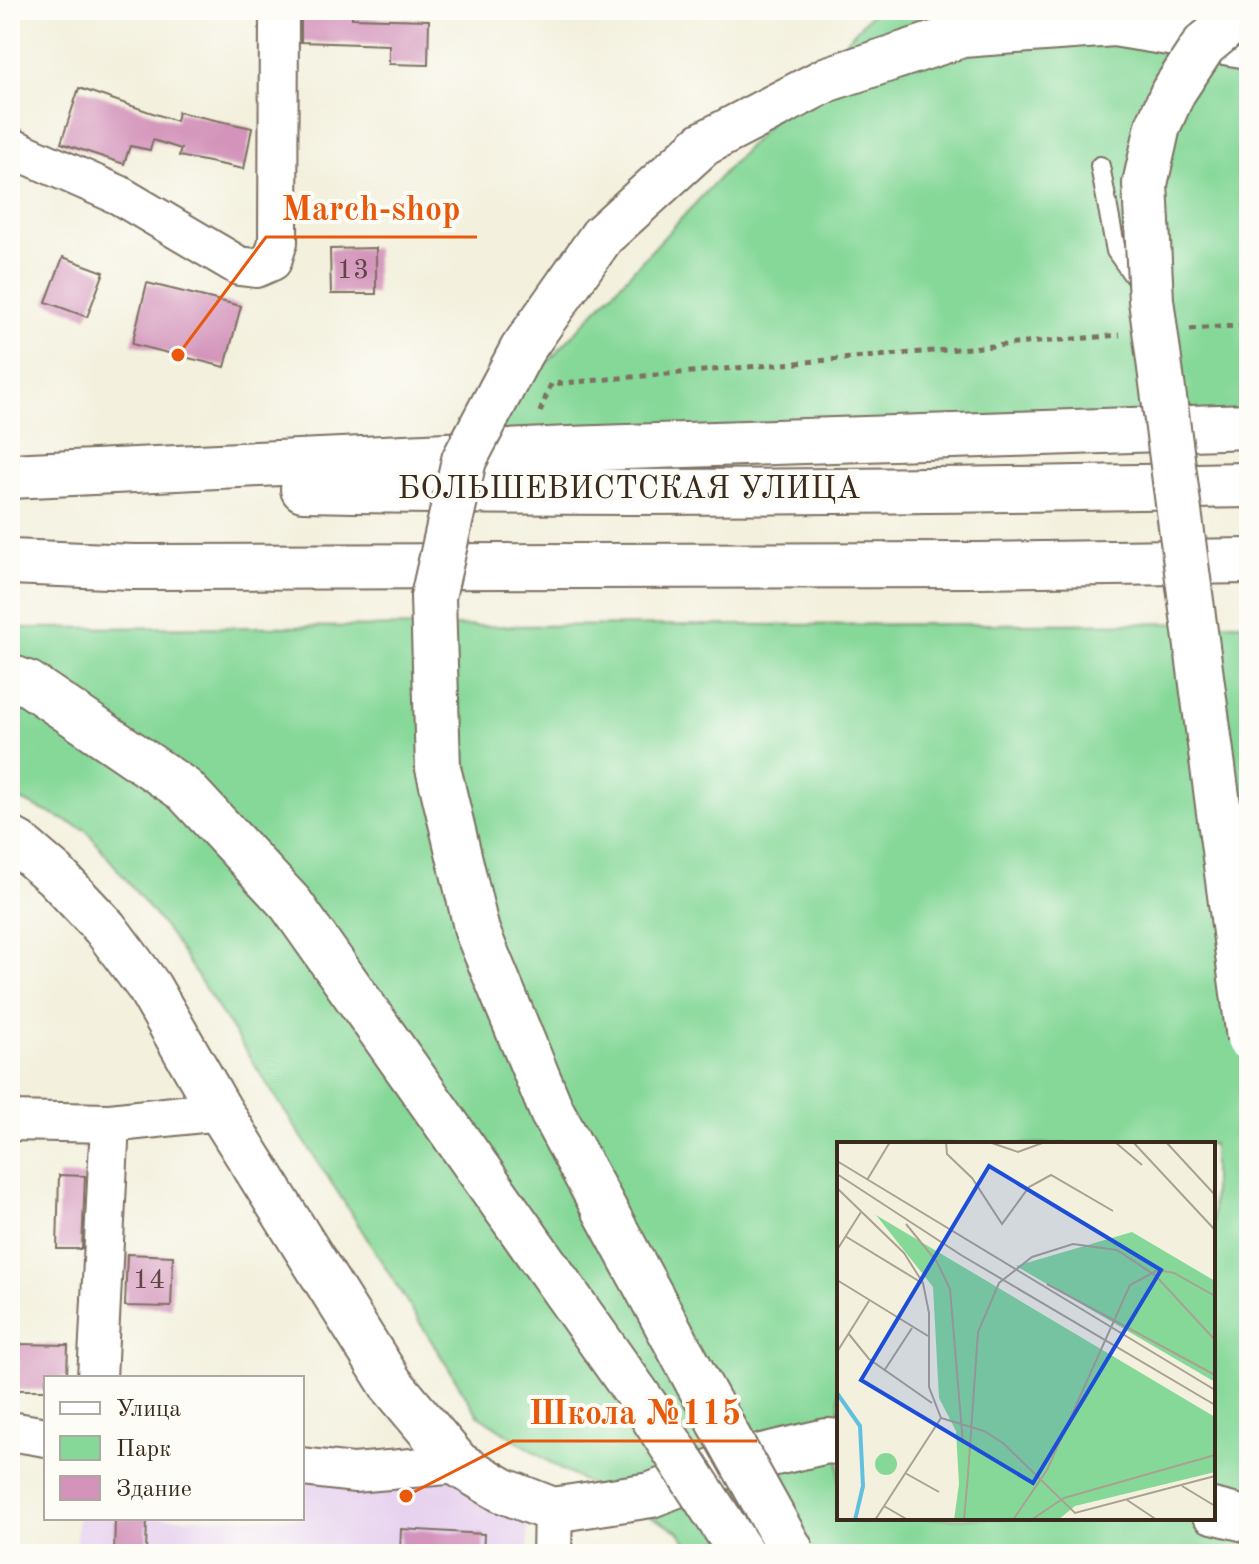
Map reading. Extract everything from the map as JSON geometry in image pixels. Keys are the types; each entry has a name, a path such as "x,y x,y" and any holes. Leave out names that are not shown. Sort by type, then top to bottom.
{"main road":[{"path":"1248,1017 1154,321 1145,184 1158,126 1173,92 1204,45 1249,10"},
{"path":"793,1554 552,1112 477,931 438,768 433,597 464,460 522,350 602,236 703,144 828,79 962,35 1114,24 1249,46"},
{"path":"10,476 569,449 1249,426"},
{"name":"БОЛЬШЕВИСТСКАЯ УЛИЦА","path":"10,483 414,491 969,490 1249,485"},
{"path":"10,562 165,567 979,565 1249,561"},
{"path":"10,677 29,684 185,790 291,904 649,1411 742,1554"},
{"path":"13,843 55,875 105,928 149,987 220,1111 391,1384 458,1464 502,1490 553,1510 651,1495 736,1462 827,1441 837,1442"},
{"path":"1215,1512 1249,1520"}],"street":[{"path":"10,147 119,195 239,266 256,268 272,261 278,242 279,10"},
{"path":"10,1121 110,1123 220,1111"},
{"path":"97,1376 110,1123"},
{"path":"10,1431 44,1437"},
{"path":"304,1467 354,1473 458,1464"},
{"path":"552,1554 553,1510"}],"lane":[{"path":"1100,166 1116,251 1154,321"}],"path":[{"path":"537,421 551,384 1154,321 1249,325"}],"shaded area":[{"path":"304,1462 493,1477 526,1515 529,1554 75,1554 78,1520 304,1520"}],"green space":[{"path":"875,10 1249,10 1249,441 467,449"},
{"path":"1249,623 1249,1554 694,1554 678,1531 560,1469 478,1415 169,933 86,830 10,795 10,628"}],"building":[{"path":"301,10 352,10 352,18 429,20 428,65 389,64 389,45 301,42"},
{"path":"79,88 176,121 178,112 252,128 244,169 179,156 181,149 153,140 150,150 130,146 124,164 61,143"},
{"path":"376,248 376,294 331,294 330,249"},
{"path":"63,257 104,272 87,317 46,302"},
{"path":"147,283 241,306 225,367 132,344"},
{"path":"59,1175 85,1176 82,1249 57,1249"},
{"path":"127,1254 173,1256 171,1307 125,1306"},
{"path":"17,1344 68,1345 67,1376 44,1376 44,1390 16,1390"},
{"path":"115,1520 147,1520 146,1554 114,1554"},
{"path":"401,1529 484,1534 483,1554 400,1554"}],"place":[{"name":"March-shop","path":"178,355"},
{"name":"Школа №115","path":"406,1496"}]}
